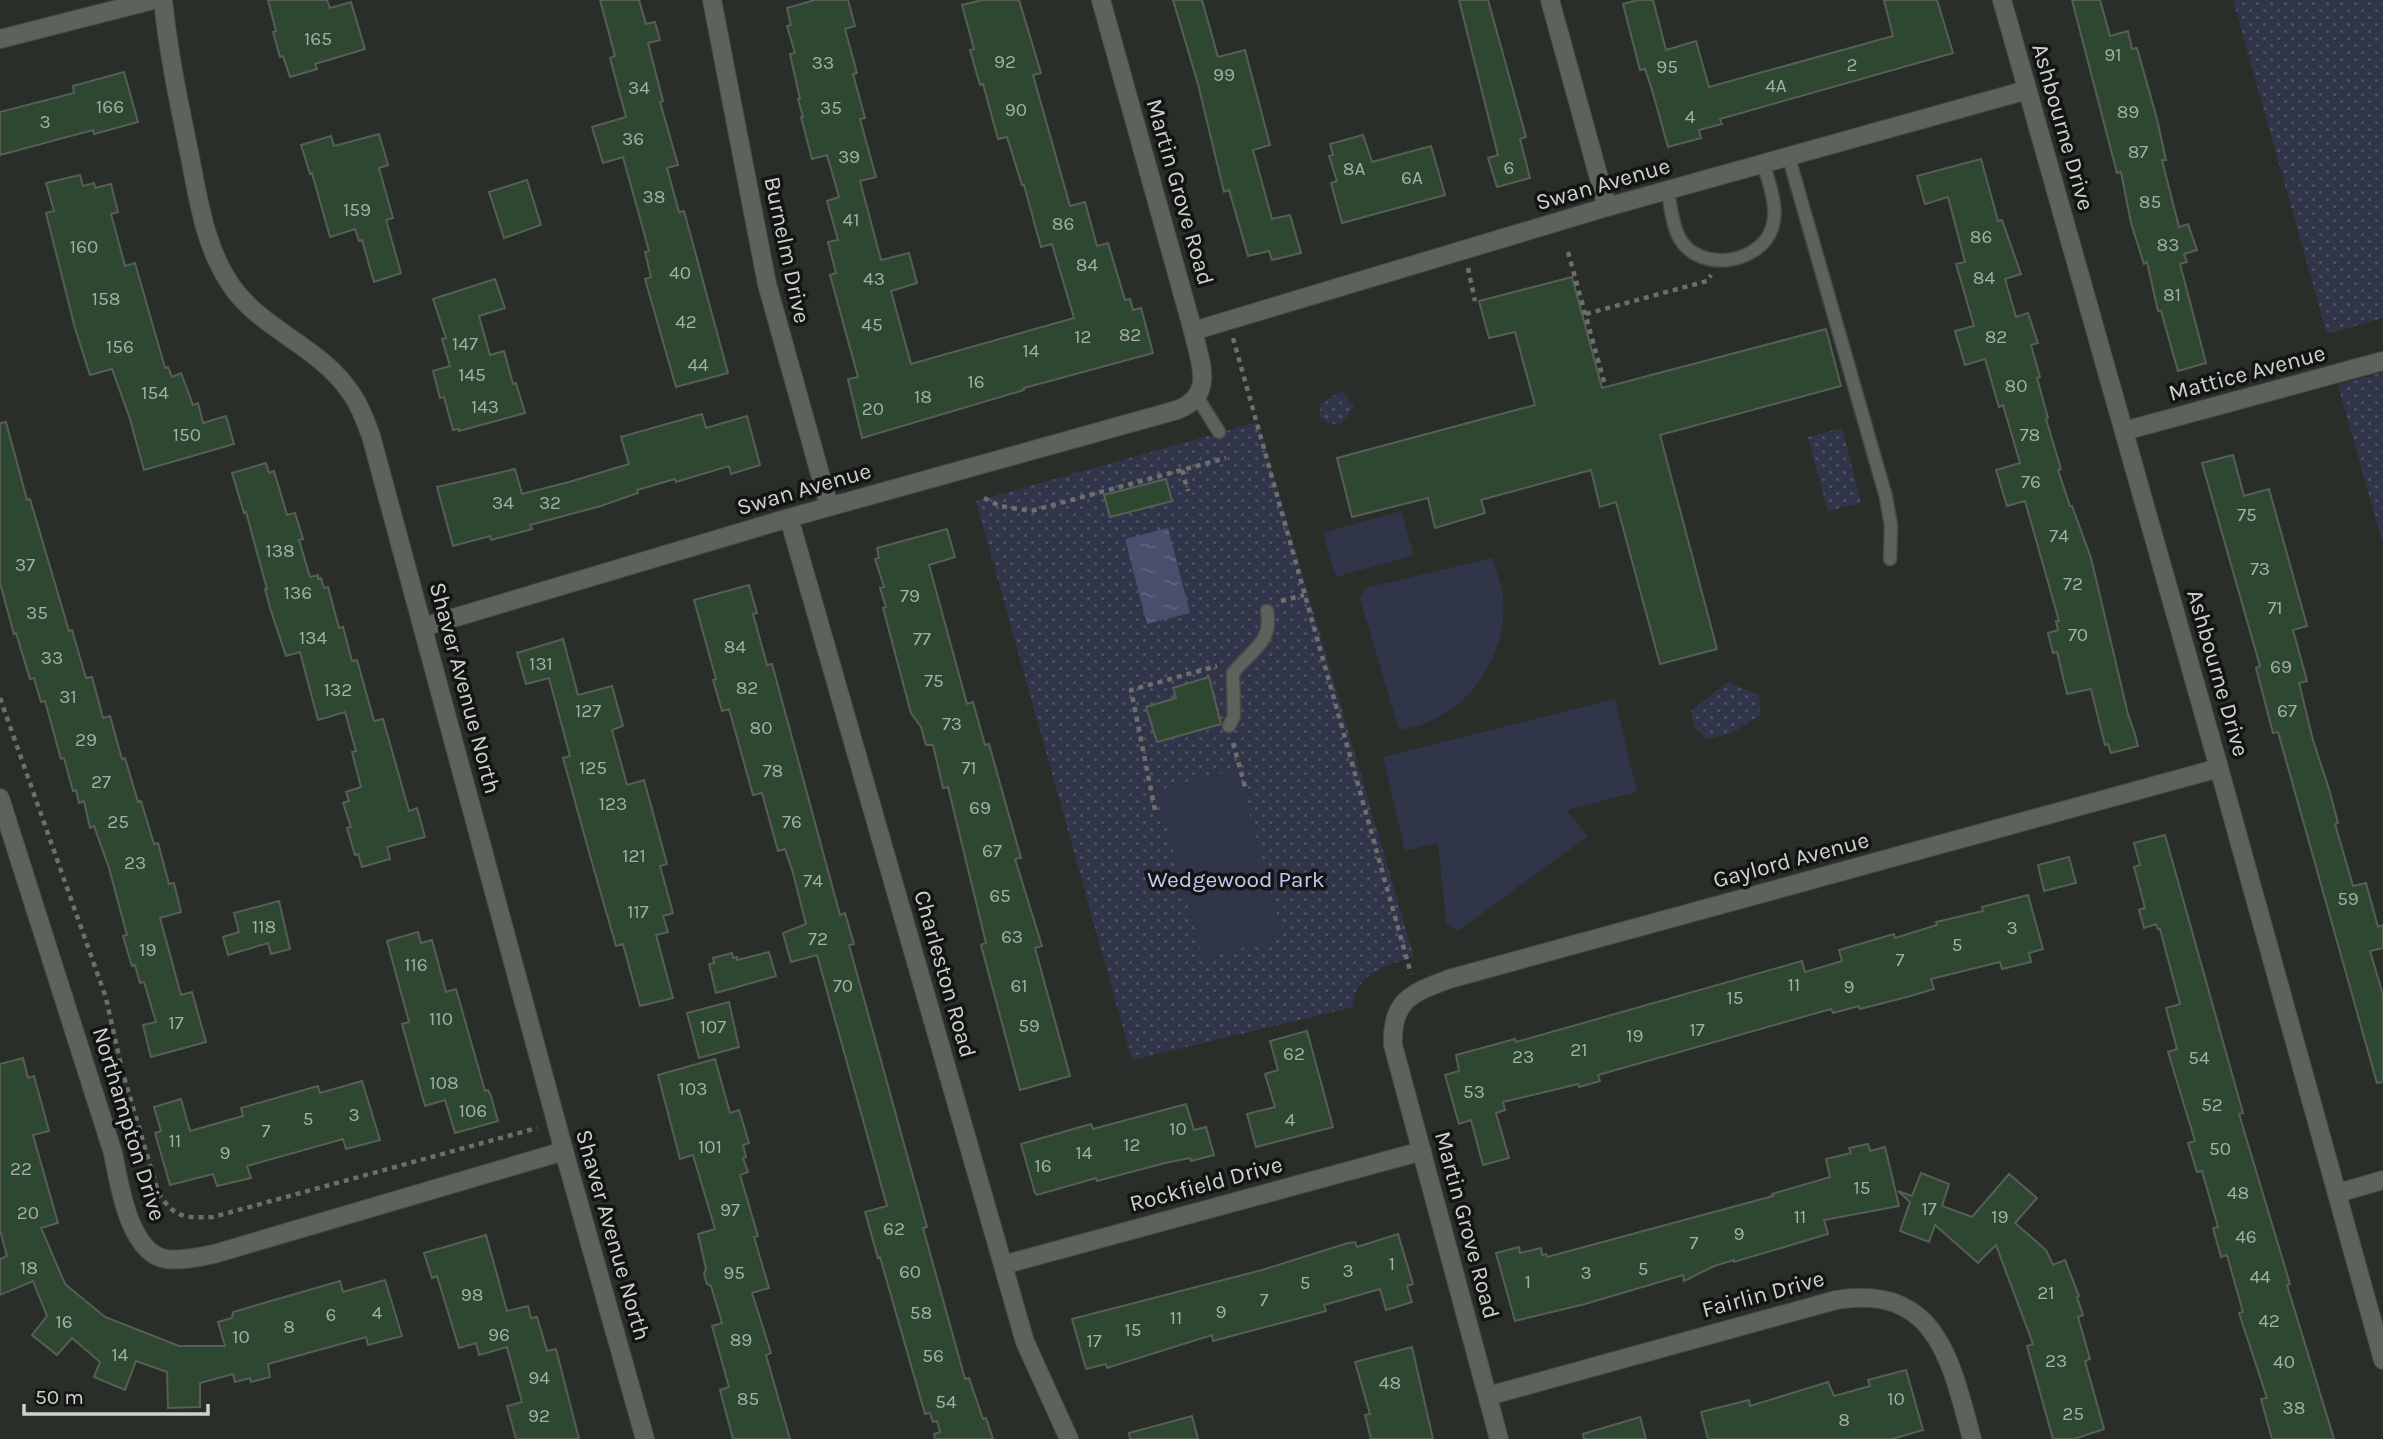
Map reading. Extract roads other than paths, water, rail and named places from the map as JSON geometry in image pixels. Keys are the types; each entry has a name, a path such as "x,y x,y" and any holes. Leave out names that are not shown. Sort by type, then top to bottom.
{"street":[{"path":"0,39 153,0"},
{"name":"Shaver Avenue North","path":"163,0 170,61 206,231 222,269 235,291 260,317 335,374 348,388 361,409 383,473 564,1152 645,1439"},
{"name":"Burnelm Drive","path":"712,0 766,284 829,506"},
{"name":"Martin Grove Road","path":"1101,0 1193,331 1202,372 1202,384 1197,397"},
{"path":"1550,0 1607,208"},
{"name":"Ashbourne Drive","path":"2002,0 2383,1360"},
{"name":"Swan Avenue","path":"1193,331 1607,208 2027,90"},
{"name":"Mattice Avenue","path":"2124,431 2383,361"},
{"name":"Swan Avenue","path":"423,627 829,506 1177,410 1191,404 1197,397"},
{"name":"Charleston Road","path":"789,518 1025,1342 1069,1439"},
{"name":"Gaylord Avenue","path":"1393,1024 1401,1005 1417,991 1449,979 2219,768"},
{"name":"Northampton Drive","path":"0,798 113,1153 125,1209 141,1243 163,1259 184,1260 214,1254 564,1152"},
{"name":"Martin Grove Road","path":"1393,1024 1393,1045 1499,1439"},
{"name":"Rockfield Drive","path":"1003,1265 1422,1151"},
{"path":"2338,1193 2383,1181"},
{"name":"Fairlin Drive","path":"1488,1396 1858,1296 1880,1298 1911,1311 1935,1333 1958,1389 1972,1439"}],"lane":[{"path":"1788,158 1886,497 1891,526 1890,559"},
{"path":"1668,192 1680,239 1688,248 1703,257 1724,260 1742,258 1765,241 1772,228 1774,212 1764,165"},
{"path":"1197,397 1219,432"},
{"path":"1229,726 1234,716 1233,673 1261,644 1268,628 1267,611"}],"water":[{"path":"1168,528 1190,613 1147,624 1125,539"}],"park label":[{"name":"Wedgewood Park","path":"1236,879"}]}
